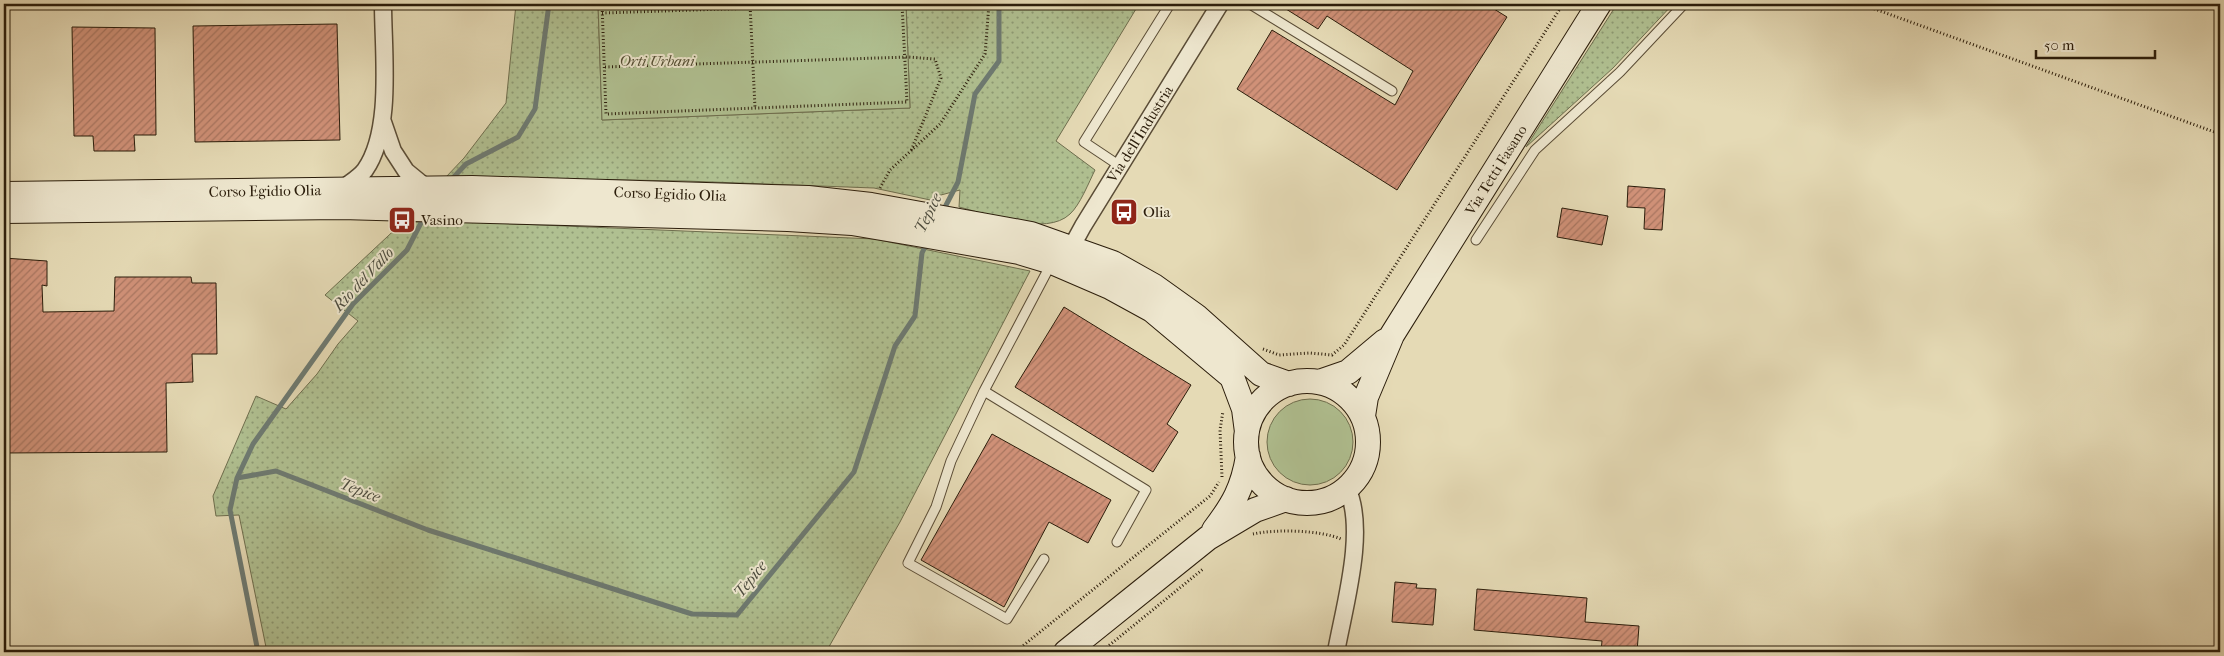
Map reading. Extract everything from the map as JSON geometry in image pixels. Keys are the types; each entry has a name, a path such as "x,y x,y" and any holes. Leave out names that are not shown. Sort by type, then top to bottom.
{"street":[{"path":"341,190 363,173 374,154 383,122 383,4"},
{"name":"Via dell'Industria","path":"1062,258 1220,4"},
{"name":"Via Tetti Fasano","path":"1363,416 1366,397 1392,335 1514,162 1599,4"},
{"path":"383,122 393,151 406,171 428,188"},
{"name":"Corso Egidio Olia","path":"263,200 341,190 428,188 808,198 871,205 922,224 953,230 1031,234 1062,258 1152,310 1232,377 1244,409 1247,432"},
{"name":"Corso Egidio Olia","path":"4,194 151,201"},
{"name":"Corso Egidio Olia","path":"4,211 151,201 263,200 412,209 922,224"},
{"name":"Corso Egidio Olia","path":"1062,258 1113,263 1154,286 1196,316 1261,374 1289,384"},
{"name":"Via Tetti Fasano","path":"1319,382 1348,372 1392,335"},
{"path":"1208,538 1237,496 1244,477 1248,456 1247,432 1252,416 1261,402 1274,391 1289,384 1304,381 1319,382 1337,388 1352,400 1363,416 1368,435 1367,455 1360,473 1347,488 1334,497 1318,502 1286,499 1269,489 1256,474 1248,456"},
{"path":"1336,652 1355,545 1355,512 1347,488"},
{"path":"1066,652 1208,538 1254,510 1286,499"}],"lane":[{"path":"1120,166 1084,142 1170,4"},
{"path":"1250,4 1392,91"},
{"path":"1476,240 1514,162 1535,150 1620,72 1684,4"},
{"path":"1044,559 1007,619 908,563 936,507 951,461 984,391 1062,258"},
{"path":"984,391 1146,490 1117,542"}],"path":[{"path":"602,4 606,114 907,102 902,4"},
{"path":"602,13 750,6 879,4"},
{"path":"871,205 890,170 940,124 985,54 989,4"},
{"path":"1259,353 1263,349 1279,355 1310,353 1332,355 1344,345 1563,4"},
{"path":"1861,4 2220,134"},
{"path":"750,6 755,108"},
{"path":"605,67 904,58 935,60 942,78 911,151"},
{"path":"1015,652 1210,496 1222,478 1220,430 1224,405"},
{"path":"1248,537 1255,534 1297,532 1333,536 1355,545"},
{"path":"1101,652 1204,568"}],"green space":[{"path":"516,4 598,4 602,120 910,108 906,4 1139,4 1056,141 1095,170 1087,187 1070,214 1060,221 1047,224 1032,224 1016,222 959,207 960,190 937,196 935,201 874,188 685,181 446,177 464,158 506,103"},
{"name":"Orti Urbani","path":"598,4 906,4 910,108 602,120"},
{"path":"1617,4 1673,4 1613,68 1526,147"},
{"path":"403,222 469,222 875,239 1030,271 900,522 826,652 267,652 239,515 216,516 213,496 256,396 286,409 317,374 338,344 358,321 325,295"},
{"path":"1310,399 1326,402 1334,406 1346,418 1350,426 1353,442 1350,458 1346,466 1334,478 1326,482 1310,485 1294,482 1286,478 1274,466 1270,458 1267,442 1270,426 1274,418 1286,406 1294,402"}],"building":[{"path":"1278,4 1486,4 1507,17 1397,190 1237,89 1272,30 1395,105 1413,71 1327,16 1318,29"},
{"path":"337,24 340,140 195,142 193,26"},
{"path":"72,27 155,28 156,135 134,135 135,151 94,151 93,136 74,136"},
{"path":"1628,186 1665,189 1662,230 1644,229 1645,208 1627,207"},
{"path":"1562,208 1608,216 1602,245 1557,237"},
{"path":"4,258 47,261 47,286 42,285 43,312 114,311 115,277 191,277 192,283 216,283 217,354 192,354 193,382 166,383 167,452 4,453"},
{"path":"1064,307 1191,385 1167,424 1178,432 1153,472 1015,387"},
{"path":"992,434 1111,500 1088,543 1049,522 1004,607 921,560"},
{"path":"1395,582 1417,584 1416,588 1436,589 1433,625 1392,622"},
{"path":"1477,589 1587,598 1585,622 1639,626 1637,652 1601,652 1602,641 1474,630"}],"waterway":[{"name":"Rio del Vallo","path":"451,180 466,164 518,137 535,109 549,4"},
{"name":"Tepice","path":"943,211 958,182 975,94 999,61 999,4"},
{"name":"Rio del Vallo","path":"237,478 253,444 353,304 407,250 424,217"},
{"name":"Tepice","path":"258,652 230,510 237,478 276,471 428,530 692,614 737,615 854,472 895,346 915,316 922,253 927,243"}],"place":[{"name":"Olia","path":"1124,212"},
{"name":"Vasino","path":"402,220"}]}
